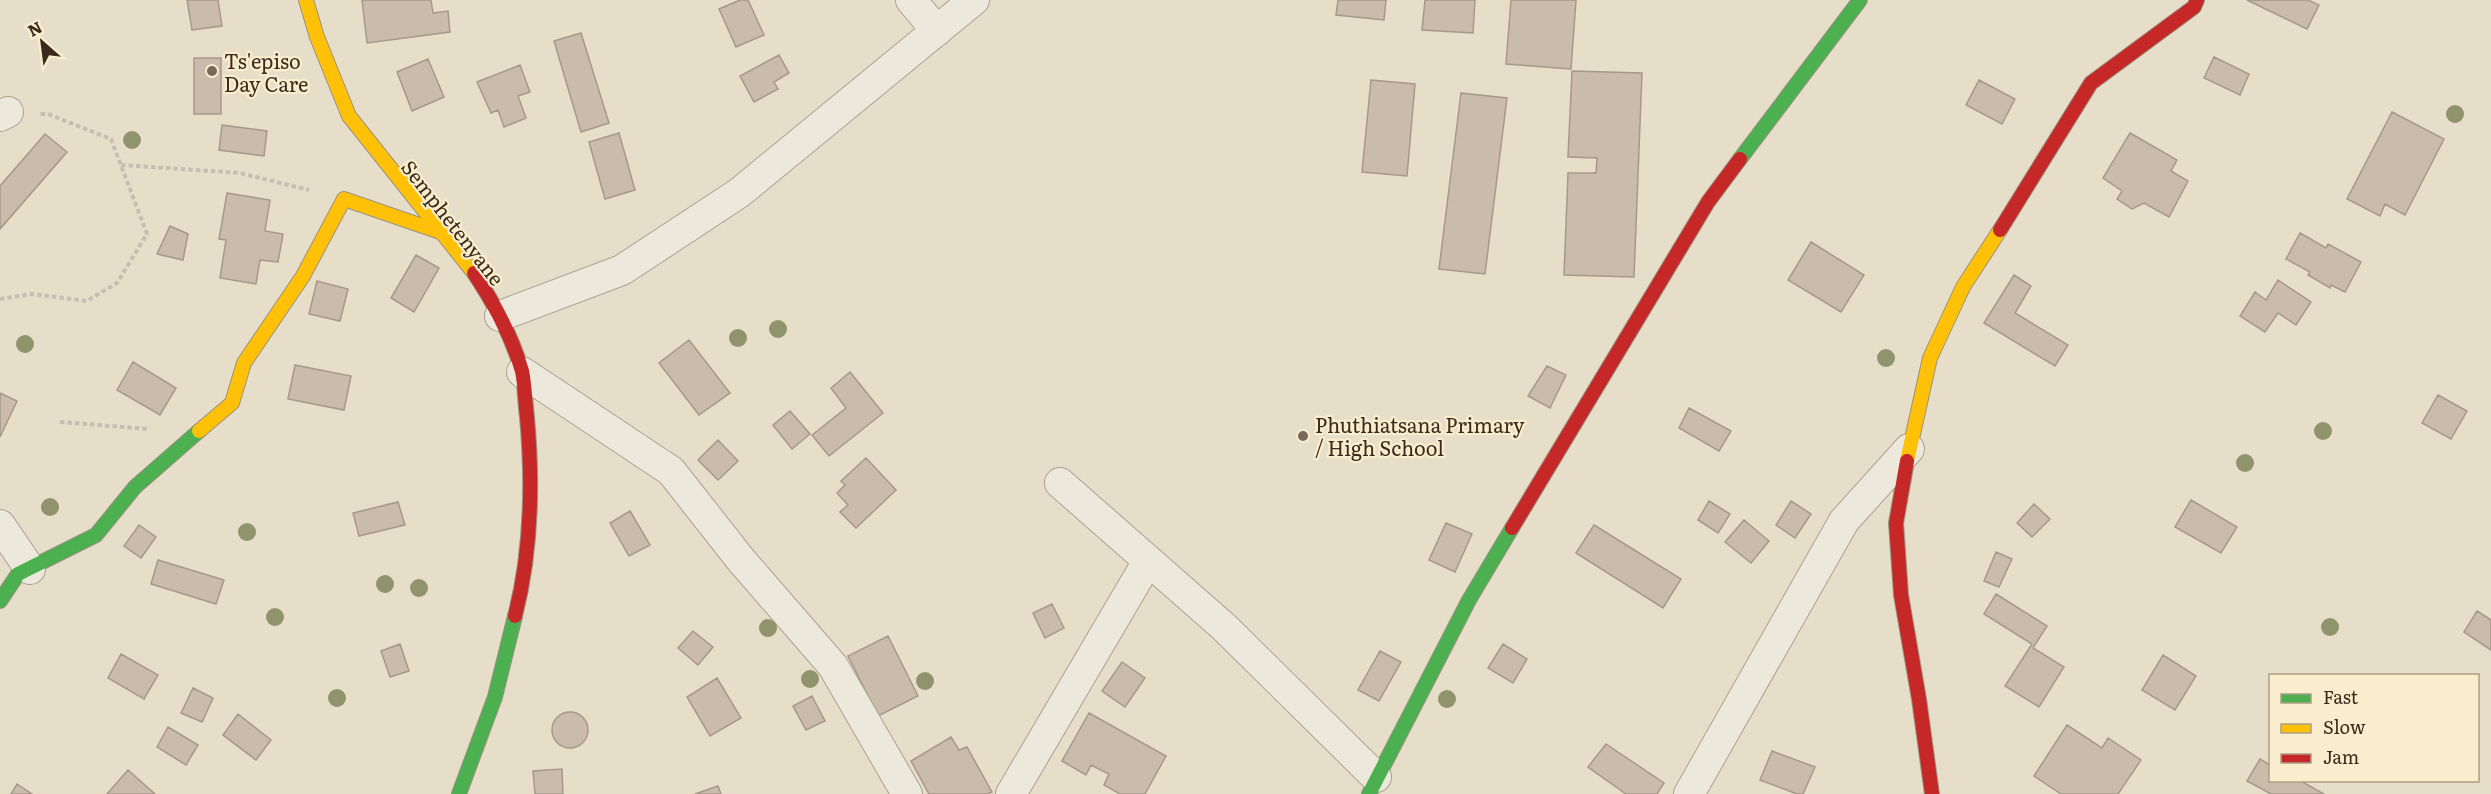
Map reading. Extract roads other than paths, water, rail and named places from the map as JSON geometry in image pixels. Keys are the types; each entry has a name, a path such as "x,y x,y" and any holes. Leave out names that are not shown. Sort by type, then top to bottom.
{"street":[{"name":"Semphetenyane","path":"306,0 317,38 350,116 475,274 500,316 522,372 529,441 531,510 525,578 495,697 459,794"},
{"path":"911,0 937,31"},
{"path":"500,316 622,270 739,193 974,0"},
{"path":"1060,483 1224,627 1373,785 1469,600 1708,202 1860,0"},
{"path":"1932,794 1901,595 1896,535 1909,449 1930,358 1963,287 2031,183 2091,83 2194,7 2197,0"},
{"path":"0,601 18,574 96,535 135,487 232,403 244,363 303,276 345,199 440,232"},
{"path":"522,372 671,471 741,560 833,666 907,794"},
{"path":"1689,794 1845,521 1909,449"},
{"path":"0,525 30,569"},
{"path":"1011,794 1148,561"}],"place":[{"name":"Ts'episo Day Care","path":"212,71"},
{"name":"Phuthiatsana Primary / High School","path":"1303,436"}]}
